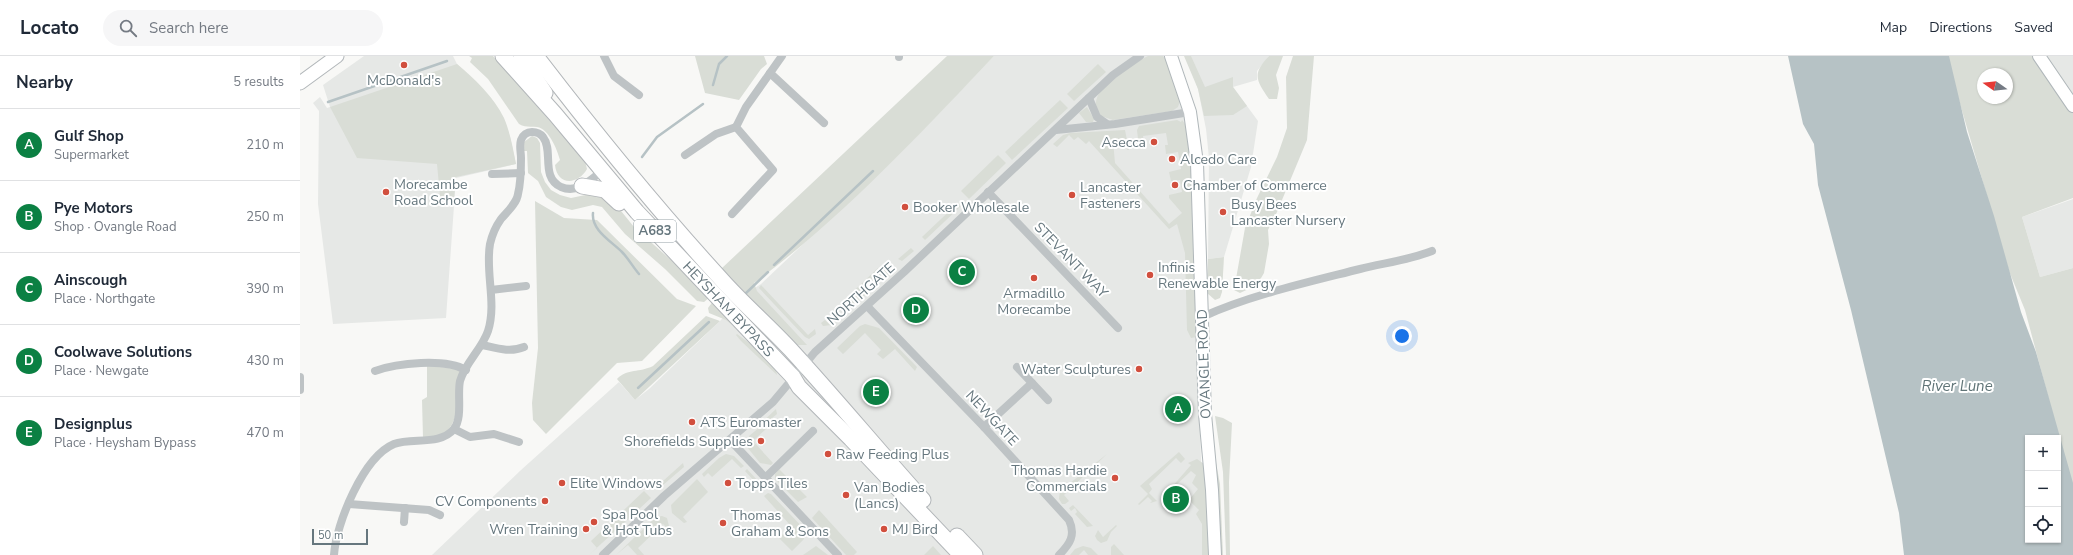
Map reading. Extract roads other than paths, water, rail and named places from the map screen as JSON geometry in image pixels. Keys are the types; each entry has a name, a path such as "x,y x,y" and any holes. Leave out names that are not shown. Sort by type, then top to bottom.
{"highway":[{"name":"HEYSHAM BYPASS","path":"503,56 664,241 729,295 804,364 861,427 879,452 975,555"},
{"path":"521,56 543,88 555,114"},
{"name":"HEYSHAM BYPASS","path":"536,56 716,284"},
{"path":"557,84 569,109 604,158 602,171"},
{"path":"602,171 612,166 624,168"},
{"path":"582,186 605,190 611,193 646,229 664,241"},
{"name":"A683","path":"729,295 740,310 792,365 793,378 799,387 851,438 961,555"},
{"name":"A683","path":"804,364 802,371 805,379 837,414 851,438"}],"main road":[{"name":"OVANGLE ROAD","path":"1171,56 1190,112 1198,170 1205,414 1213,503 1215,555"},
{"path":"300,83 334,57"},
{"path":"2042,57 2073,106"}],"street":[{"path":"604,56 614,76 639,95"},
{"path":"686,155 716,134 736,127 746,107 782,56"},
{"name":"NORTHGATE","path":"603,555 664,496 773,402 804,364 816,352 1089,98 1117,72 1140,56"},
{"path":"770,74 824,123"},
{"path":"1089,98 1097,117 1107,124"},
{"path":"1056,130 1190,112"},
{"path":"732,214 773,170 736,127"},
{"path":"334,555 335,543 360,477 374,457 394,444 412,440 433,439 444,436 454,429 458,412 460,381 482,345 491,317 490,245 500,220 518,196 521,173 520,141 525,134 535,132 541,134 545,139 549,172 554,182 568,189 582,186 602,171"},
{"path":"492,174 521,173"},
{"name":"STEVANT WAY","path":"988,192 1118,328"},
{"path":"1202,317 1246,299 1360,269 1416,257 1432,251"},
{"path":"490,290 526,286"},
{"name":"NEWGATE","path":"867,306 984,427 1069,520 1072,529 1071,540 1059,555"},
{"path":"482,345 503,350 519,350 524,347"},
{"path":"375,371 405,364 422,363 440,365 452,364 466,370"},
{"path":"1017,367 1048,400"},
{"path":"300,377 300,390"},
{"path":"984,427 1032,383"},
{"path":"454,429 470,437 494,434 519,442"},
{"path":"765,478 813,431"},
{"path":"730,440 838,555"},
{"path":"349,504 429,510 440,515"},
{"path":"404,522 406,508"}],"water":[{"name":"River Lune","path":"1788,56 1949,56 1967,132 1994,216 2021,312 2036,352 2059,435 2025,435 2025,543 2061,543 2061,441 2073,483 2073,555 1904,555 1899,513 1851,310 1818,185 1814,144 1803,124"}],"waterway":[{"path":"713,85 719,64 727,56"},
{"path":"328,102 447,61"},
{"path":"642,157 657,137 703,104"},
{"path":"774,265 873,171"},
{"path":"593,213 593,219 598,230 624,254 639,274"},
{"path":"744,295 768,272"},
{"path":"638,388 709,322"}],"place":[{"name":"McDonald's","path":"404,65"},
{"name":"Asecca","path":"1154,142"},
{"name":"Alcedo Care","path":"1172,159"},
{"name":"Chamber of Commerce","path":"1175,185"},
{"name":"Morecambe Road School","path":"386,192"},
{"name":"Lancaster Fasteners","path":"1072,195"},
{"name":"Booker Wholesale","path":"905,207"},
{"name":"Busy Bees Lancaster Nursery","path":"1223,212"},
{"name":"Ainscough","path":"962,272"},
{"name":"Infinis Renewable Energy","path":"1150,275"},
{"name":"Armadillo Morecambe","path":"1034,278"},
{"name":"Coolwave Solutions","path":"916,310"},
{"name":"Water Sculptures","path":"1139,369"},
{"name":"Designplus","path":"876,392"},
{"name":"Gulf Shop","path":"1178,409"},
{"name":"ATS Euromaster","path":"692,422"},
{"name":"Shorefields Supplies","path":"761,441"},
{"name":"Raw Feeding Plus","path":"828,454"},
{"name":"Thomas Hardie Commercials","path":"1115,478"},
{"name":"Elite Windows","path":"562,483"},
{"name":"Topps Tiles","path":"728,483"},
{"name":"Van Bodies (Lancs)","path":"846,495"},
{"name":"Pye Motors","path":"1176,499"},
{"name":"CV Components","path":"545,501"},
{"name":"Spa Pool & Hot Tubs","path":"594,522"},
{"name":"Thomas Graham & Sons","path":"723,523"},
{"name":"Wren Training","path":"586,529"},
{"name":"MJ Bird","path":"884,529"}]}
